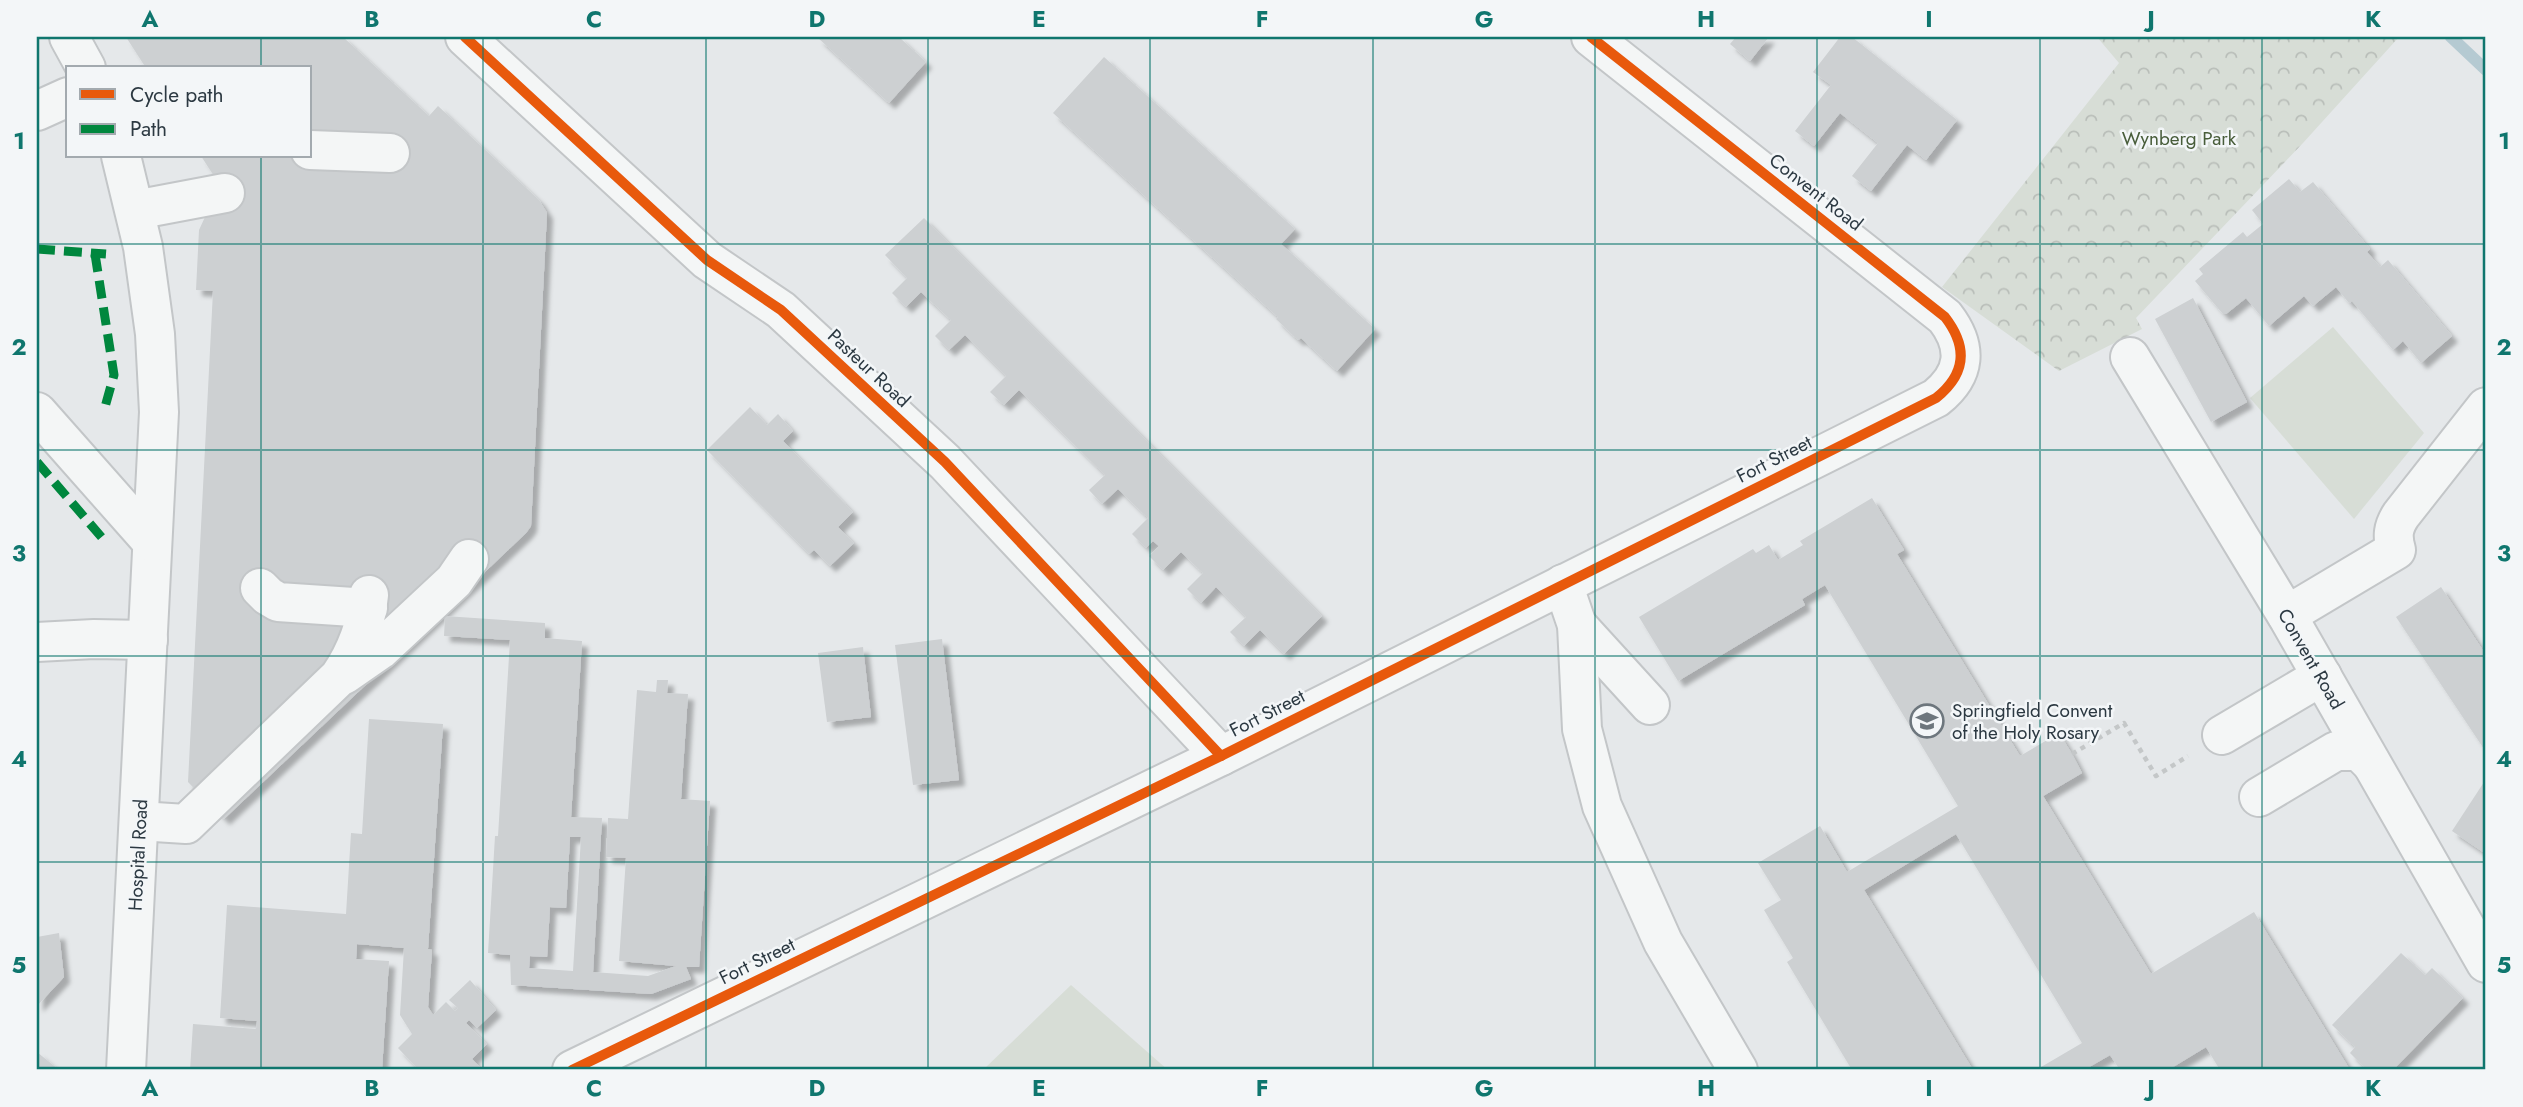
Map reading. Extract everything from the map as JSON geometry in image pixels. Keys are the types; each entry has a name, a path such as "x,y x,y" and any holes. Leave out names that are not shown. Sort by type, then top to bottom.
{"street":[{"path":"69,37 85,66"},
{"name":"Pasteur Road","path":"465,37 707,260 781,310 944,463 1221,756"},
{"name":"Convent Road","path":"1591,37 1945,317 1955,329 1961,344 1961,360 1948,388 1936,398"},
{"path":"37,110 66,98"},
{"path":"312,150 390,153"},
{"name":"Hospital Road","path":"122,158 144,247 159,412 127,1070"},
{"path":"135,210 225,193"},
{"name":"Convent Road","path":"2130,357 2287,615 2486,963"},
{"name":"Fort Street","path":"572,1070 1221,756 1936,398"},
{"path":"2287,615 2396,550 2392,538 2394,526 2486,407"},
{"path":"37,412 152,542"},
{"path":"339,677 361,666 380,650 454,582 469,559"},
{"path":"1563,584 1577,625 1582,729 1602,806 1663,942 1738,1070"},
{"path":"139,821 186,824 339,677 352,657 361,635 368,602 278,602 260,588"},
{"path":"1577,625 1650,705"},
{"path":"37,642 148,640"},
{"path":"2222,735 2322,676"},
{"path":"2259,797 2336,751 2359,751 2371,763"}],"path":[{"path":"2072,754 2124,723 2156,776 2222,735"}],"green space":[{"name":"Wynberg Park","path":"2097,37 2399,37 2303,143 2136,318 2142,329 2059,371 1942,287 2119,63"},
{"path":"2333,327 2424,433 2354,519 2250,398"},
{"path":"1071,985 1168,1070 983,1070"}],"building":[{"path":"126,37 343,37 429,116 438,106 539,200 547,213 531,526 224,819 188,782 213,291 196,290 199,230 205,217 216,209 225,193 202,158 312,158 312,66 145,66"},
{"path":"817,37 899,37 926,62 889,103"},
{"path":"1736,37 1769,37 1750,61 1730,44"},
{"path":"1840,37 1852,37 1957,120 1926,160 1907,145 1871,191 1852,176 1878,143 1840,113 1814,146 1795,131 1831,85 1813,72"},
{"path":"1104,57 1295,229 1281,244 1375,329 1337,371 1301,338 1298,340 1276,319 1278,317 1053,113"},
{"path":"2289,179 2300,192 2313,182 2370,249 2367,252 2380,267 2388,260 2452,336 2421,363 2403,341 2393,350 2352,301 2349,303 2336,287 2313,306 2304,296 2269,326 2246,298 2223,314 2195,281 2203,274 2199,269 2243,232 2247,237 2263,224 2252,210"},
{"path":"924,218 1322,616 1284,654 1260,630 1244,646 1230,632 1246,617 1216,587 1201,603 1187,589 1203,573 1181,552 1163,570 1149,556 1159,546 1153,541 1146,548 1132,534 1148,518 1118,489 1102,504 1089,490 1105,475 1019,390 1004,405 990,392 1006,376 965,335 949,350 935,336 951,320 921,292 906,307 892,293 907,278 885,255"},
{"path":"2193,298 2247,402 2211,422 2155,319"},
{"path":"750,407 767,425 778,414 793,431 783,441 853,512 838,527 854,543 830,566 814,550 809,554 707,450"},
{"path":"1872,498 1904,550 1897,554 2020,756 2059,733 2072,754 2082,773 2043,796 2151,974 2254,912 2350,1070 2220,1070 2206,1047 2168,1070 2120,1070 2110,1055 2084,1070 2036,1070 2082,1043 1956,834 1864,890 1973,1070 1852,1070 1787,962 1793,958 1764,910 1781,900 1758,863 1820,826 1847,872 1958,806 1825,585 1802,599 1805,605 1678,681 1639,617 1753,549 1756,553 1769,545 1778,560 1803,545 1800,541"},
{"path":"2441,587 2486,655 2486,752 2396,617"},
{"path":"445,616 545,623 545,638 582,641 571,817 602,818 593,972 648,976 676,966 619,961 626,858 606,857 608,818 628,819 637,690 656,692 657,680 668,680 667,693 688,694 681,799 710,801 699,967 686,967 691,979 651,994 511,985 510,955 488,953 510,640 444,636","holes":["570,837 581,837 573,971 529,968 530,956 547,957 550,907 566,908"]},
{"path":"942,639 959,780 913,785 895,645"},
{"path":"863,647 871,717 827,722 818,653"},
{"path":"369,719 443,724 428,949 432,950 428,1007 433,1015 446,1002 455,1011 458,1008 449,1000 470,980 496,1010 477,1028 469,1020 466,1023 487,1044 472,1059 482,1069 419,1070 398,1048 412,1034 400,1015 404,948 357,944 356,959 389,961 382,1070 190,1070 193,1024 256,1029 257,1021 220,1018 227,905 346,914 351,833 362,834"},
{"path":"2486,779 2486,854 2452,831"},
{"path":"59,933 64,977 37,1006 37,937"},
{"path":"2401,953 2425,975 2432,968 2463,998 2393,1070 2367,1070 2350,1053 2355,1047 2332,1025"},
{"path":"37,1052 59,1070 37,1070"}],"waterway":[{"path":"2451,37 2486,70"}],"marked path":[{"path":"37,249 106,254"},
{"path":"95,254 114,375 105,407"},
{"path":"37,462 104,540"}],"cycle path":[{"path":"465,37 707,260 781,310 945,462 1221,756"},
{"path":"572,1070 1221,756 1936,398 1946,389 1958,370 1960,349 1958,339 1945,317 1591,37"}],"place":[{"name":"Springfield Convent of the Holy Rosary","path":"1927,721"}]}
